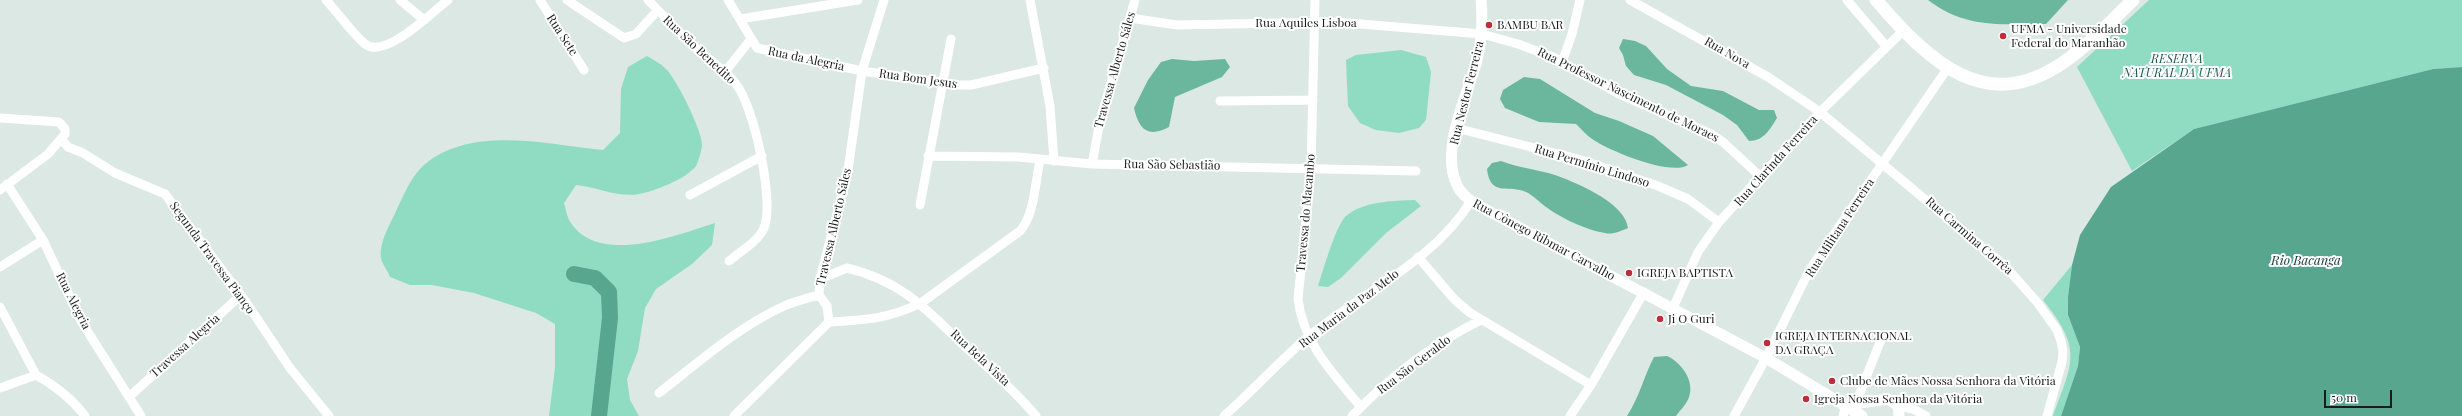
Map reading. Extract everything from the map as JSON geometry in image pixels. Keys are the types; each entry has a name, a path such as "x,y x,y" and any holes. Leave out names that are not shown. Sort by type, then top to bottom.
{"main road":[{"path":"1876,0 1903,31 1946,69 1965,77 1992,83 2026,81 2056,67 2069,59 2133,0"}],"street":[{"path":"326,0 365,44 378,48 391,44 448,0"},
{"path":"400,0 423,20"},
{"name":"Rua Sete","path":"540,0 584,70"},
{"path":"567,0 624,38 636,34 658,10"},
{"name":"Rua São Benedito","path":"648,0 737,84 750,111 762,156 767,215 764,228 760,235 728,261"},
{"name":"Rua da Alegria","path":"728,0 757,48 862,71"},
{"path":"740,19 858,0"},
{"name":"Travessa Alberto Sáles","path":"829,322 827,306 819,295 820,279 848,170 862,71 884,0"},
{"path":"1030,0 1044,68 1051,112 1054,161"},
{"name":"Travessa Alberto Sáles","path":"1092,164 1100,121 1134,0"},
{"name":"Travessa do Macambo","path":"1315,0 1311,169 1298,299 1300,312 1308,337 1332,373 1361,407"},
{"name":"Rua Nestor Ferreira","path":"1457,186 1452,156 1456,128 1476,63 1482,34 1481,0"},
{"path":"1562,62 1572,34 1580,0"},
{"name":"Rua Nova","path":"1630,0 1768,77 1820,112"},
{"path":"1847,0 1886,46"},
{"name":"Rua Aquiles Lisboa","path":"1130,18 1177,25 1315,22 1383,24 1482,34"},
{"name":"Rua Clarinda Ferreira","path":"1673,308 1698,252 1719,222 1762,178 1820,112 1903,31"},
{"name":"Rua Professor Nascimento de Moraes","path":"1482,34 1518,44 1562,62 1619,94 1718,138 1762,178"},
{"path":"724,73 751,39"},
{"path":"920,205 951,39"},
{"name":"Rua Bom Jesus","path":"862,71 943,83 971,85 1044,68"},
{"name":"Rua Militana Ferreira","path":"1734,416 1766,358 1810,269 1946,69"},
{"path":"1220,101 1313,100"},
{"name":"Rua Carmina Corrêa","path":"1820,112 2005,266 2037,302 2057,330 2063,352 2062,362 2047,416"},
{"path":"0,118 59,122 65,129 62,140 48,154 4,187"},
{"name":"Rua Permínio Lindoso","path":"1456,128 1578,160 1658,186 1688,199 1719,222"},
{"name":"Segunda Travessa Pianço","path":"62,140 68,147 83,153 121,175 165,194 241,295 290,368 329,416"},
{"name":"Rua São Sebastião","path":"928,156 976,155 1092,164 1416,171"},
{"path":"690,196 762,156"},
{"path":"734,416 829,322 878,319 921,303 1020,231 1026,224 1040,160"},
{"name":"Rua Cônego Ribmar Carvalho","path":"1457,186 1471,200 1766,358 1862,416"},
{"name":"Rua Alegria","path":"4,187 43,240 81,321 141,416"},
{"name":"Rua Maria da Paz Melo","path":"1224,416 1308,337 1418,257 1453,226 1471,200"},
{"path":"0,267 43,240"},
{"path":"1418,257 1454,299 1481,320 1591,385"},
{"name":"Rua Bela Vista","path":"820,279 848,268 860,271 897,286 921,303 1011,387 1036,416"},
{"path":"1570,416 1591,385 1644,292"},
{"name":"Travessa Alegria","path":"129,397 241,295"},
{"path":"659,393 743,329 786,305 819,295"},
{"path":"0,307 36,375 51,383 75,402 86,416"},
{"name":"Rua São Geraldo","path":"1352,416 1421,357 1457,332 1481,320"},
{"path":"1848,408 1882,338"},
{"path":"0,388 36,375"},
{"path":"1848,408 1888,399 1899,411 1913,409 1926,416"}],"green space":[{"name":"RESERVA NATURAL DA UFMA","path":"2149,0 2462,0 2462,67 2433,69 2194,129 2132,171 2077,67"},
{"path":"1401,50 1426,57 1431,72 1426,120 1419,128 1399,133 1376,130 1360,123 1348,106 1346,60 1356,55"},
{"path":"647,56 665,68 670,74 682,93 698,128 702,145 696,166 678,180 670,184 639,194 623,195 576,185 564,203 568,216 571,223 584,236 600,243 619,245 640,244 660,240 715,223 712,245 692,264 656,289 645,308 638,351 627,379 630,400 639,416 549,416 555,368 555,324 536,313 474,293 432,285 410,285 390,277 381,258 382,245 406,189 418,171 429,161 448,150 469,144 514,140 603,150 620,133 621,89 628,67"},
{"path":"1415,200 1421,206 1386,233 1341,278 1328,287 1318,286 1333,240 1345,217 1360,208 1369,205"},
{"path":"2072,265 2068,297 2068,315 2080,347 2078,366 2061,416 2053,416 2066,382 2070,356 2069,344 2056,317 2043,300"}],"shaded area":[{"path":"1928,0 2068,0 2046,24 1999,24 1984,23 1956,16"},
{"path":"1623,39 1635,41 1646,46 1667,69 1691,86 1723,91 1759,110 1774,110 1777,118 1763,137 1749,141 1737,125 1723,115 1666,85 1634,75 1626,66 1619,48"},
{"path":"1172,59 1194,61 1225,59 1230,67 1222,77 1175,97 1169,127 1155,132 1150,132 1142,127 1136,116 1134,108 1148,80 1161,62"},
{"path":"1524,77 1540,79 1595,113 1619,121 1653,136 1688,165 1680,168 1669,167 1628,157 1597,142 1588,136 1576,124 1539,122 1505,108 1500,99 1503,90"},
{"path":"1501,161 1556,175 1592,191 1619,211 1625,219 1628,228 1611,233 1590,229 1559,215 1526,192 1496,187 1492,184 1489,178 1487,169 1492,163"},
{"path":"1667,356 1682,367 1686,373 1690,385 1687,402 1676,416 1627,416 1635,402 1654,357"}],"water":[{"name":"Rio Bacanga","path":"2462,67 2462,416 2061,416 2078,366 2080,347 2068,315 2068,297 2072,265 2080,235 2111,187 2194,129 2433,69"}],"waterway":[{"path":"574,274 595,278 609,292 610,318 599,416"}],"place":[{"name":"BAMBU BAR","path":"1489,25"},
{"name":"UFMA - Universidade Federal do Maranhão","path":"2003,36"},
{"name":"IGREJA BAPTISTA","path":"1629,273"},
{"name":"Ji O Guri","path":"1660,319"},
{"name":"IGREJA INTERNACIONAL DA GRAÇA","path":"1767,343"},
{"name":"Clube de Mães Nossa Senhora da Vitória","path":"1832,381"},
{"name":"Igreja Nossa Senhora da Vitória","path":"1806,399"}]}
